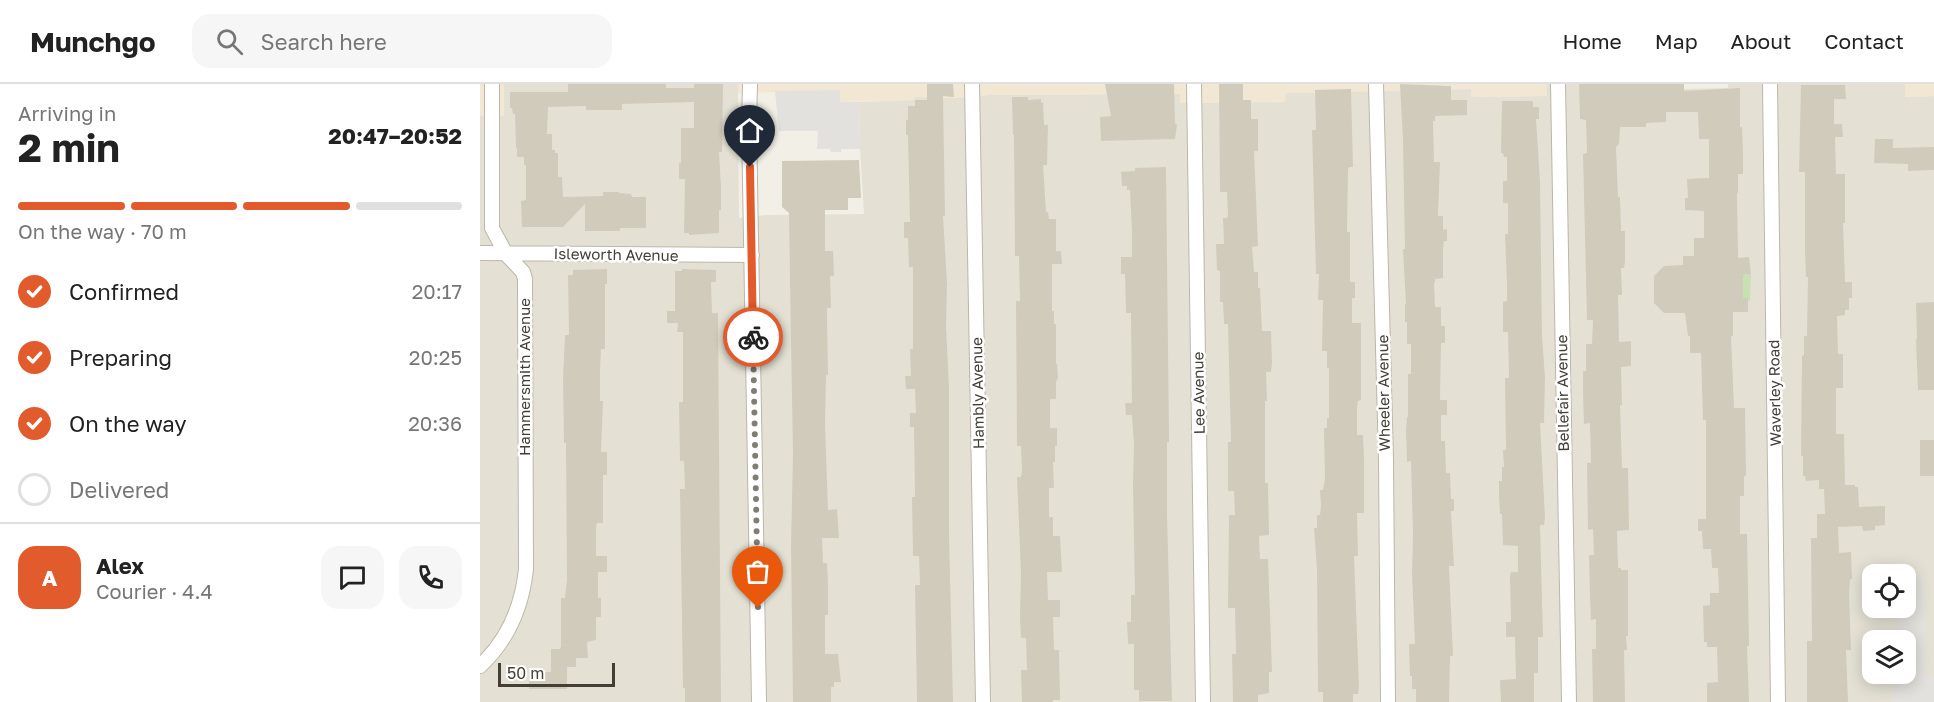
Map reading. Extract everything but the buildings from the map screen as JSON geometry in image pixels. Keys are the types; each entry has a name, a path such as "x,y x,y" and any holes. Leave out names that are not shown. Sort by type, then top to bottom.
{"street":[{"name":"Hammersmith Avenue","path":"480,666 489,658 513,622 524,587 526,569 525,279 523,272 506,254 492,228 492,84"},
{"path":"750,84 759,702"},
{"name":"Hambly Avenue","path":"972,84 983,702"},
{"name":"Lee Avenue","path":"1194,84 1203,702"},
{"name":"Wheeler Avenue","path":"1376,84 1386,460 1388,702"},
{"name":"Bellefair Avenue","path":"1558,84 1569,702"},
{"name":"Waverley Road","path":"1770,84 1778,702"},
{"name":"Isleworth Avenue","path":"480,253 752,255"}],"shaded area":[{"path":"480,84 504,84 504,116 480,116"},
{"path":"504,84 738,84 739,218 767,215 864,214 859,102 914,100 914,97 956,98 989,95 1181,94 1180,103 1285,102 1285,93 1472,89 1472,97 1547,96 1546,84 1647,84 1648,122 1666,122 1666,112 1684,89 1728,88 1728,84 1905,84 1905,97 1934,96 1934,702 480,702 480,116 504,116"},
{"path":"738,84 1546,84 1547,96 1471,97 1471,89 1286,93 1285,102 1180,103 1180,94 989,95 840,102 839,90 738,93"},
{"path":"1905,84 1934,84 1934,96 1905,97"},
{"path":"840,90 840,102 859,102 860,149 841,149 841,152 831,152 830,149 817,149 818,131 779,131 775,91"},
{"path":"1916,580 1923,580 1926,676 1934,677 1934,702 1893,702 1894,684 1916,684 1916,630 1898,630 1898,618 1916,618"}],"green space":[{"path":"1743,274 1751,274 1750,301 1743,298"}],"way so far":[{"path":"753,337 758,608"}],"route":[{"path":"750,167 753,337"}]}
